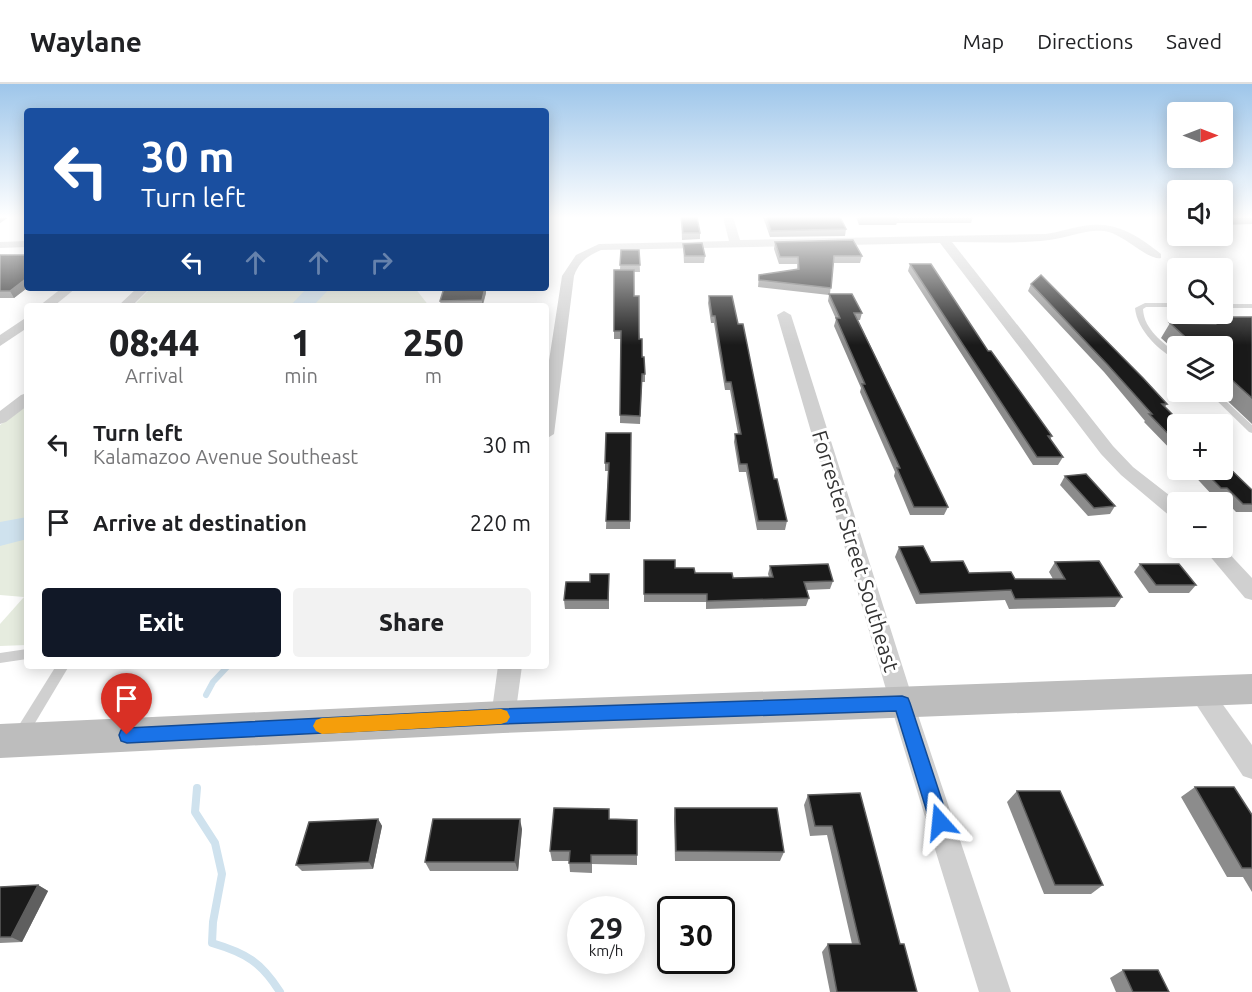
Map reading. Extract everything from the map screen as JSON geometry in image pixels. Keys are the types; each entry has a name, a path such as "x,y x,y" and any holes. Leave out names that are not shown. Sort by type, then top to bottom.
{"main road":[{"path":"9,740 502,717 1252,689"}],"street":[{"path":"549,412 568,276 577,259"},
{"path":"959,259 1107,450 1126,471 1167,503"},
{"path":"50,303 66,291"},
{"path":"128,303 141,291"},
{"name":"Forrester Street Southeast","path":"784,315 902,703 995,992"},
{"path":"0,342 24,323"},
{"path":"0,419 24,400"},
{"path":"1222,558 1252,591"},
{"path":"502,717 510,669"},
{"path":"1200,691 1252,767"}],"lane":[{"path":"1167,305 1145,305 1139,308 1143,326 1167,349"},
{"path":"1233,306 1252,306"},
{"path":"1223,402 1252,430"},
{"path":"0,658 24,654"},
{"path":"9,740 61,669"}],"shaded area":[{"path":"148,291 417,291 427,303 136,303"},
{"path":"24,407 24,597 0,595 0,425"},
{"path":"24,597 24,645 0,646 0,624"}],"building":[{"path":"0,259 24,259 24,280 10,291 0,291"},
{"path":"620,259 640,259 640,265 620,265"},
{"path":"798,259 834,259 831,288 759,280 759,275 799,269"},
{"path":"910,264 931,264 988,351 991,351 1052,436 1048,436 1063,457 1037,457"},
{"path":"614,270 634,270 634,296 639,296 639,339 642,339 645,374 642,374 640,416 620,415 621,331 614,331"},
{"path":"1041,275 1167,404 1162,404 1172,414 1167,414 1167,433 1108,365 1031,284"},
{"path":"443,291 484,291 482,300 440,301"},
{"path":"829,294 852,294 862,313 854,313 948,507 914,507 897,468 900,468 862,384 865,384 836,318 840,318"},
{"path":"709,296 732,296 738,324 743,324 774,479 777,479 787,521 758,521 747,464 740,464 735,434 741,434 731,382 726,382 715,316 712,316"},
{"path":"1233,317 1252,317 1252,398 1233,381 1233,336 1184,336 1171,324 1233,324"},
{"path":"606,433 631,433 630,521 606,521 609,463 605,463"},
{"path":"1233,472 1252,490 1252,504 1243,504 1233,492 1227,488 1221,488 1213,480 1233,480"},
{"path":"1086,474 1115,506 1094,508 1065,476"},
{"path":"923,546 931,562 963,561 969,573 1011,572 1015,579 1065,579 1055,562 1099,561 1122,597 1015,599 1011,590 920,594 899,547"},
{"path":"644,560 675,560 675,568 694,568 695,573 732,573 733,578 773,577 770,566 828,564 833,581 804,582 809,598 707,601 707,594 644,594"},
{"path":"1140,564 1179,564 1196,585 1156,585"},
{"path":"590,574 609,574 608,600 564,600 566,582 590,582"},
{"path":"1195,787 1234,787 1252,815 1252,868 1242,868"},
{"path":"1017,791 1060,791 1103,885 1055,885"},
{"path":"860,793 900,944 904,944 917,992 837,992 828,944 860,944 832,826 815,826 808,795"},
{"path":"554,808 609,809 609,819 637,820 637,855 591,855 591,863 569,863 570,851 550,851"},
{"path":"675,808 777,808 784,852 676,851"},
{"path":"378,819 369,862 296,865 309,822"},
{"path":"433,819 520,819 515,862 425,862"},
{"path":"38,885 11,937 0,937 0,887"},
{"path":"1123,970 1158,970 1169,992 1133,992"}],"waterway":[{"path":"304,303 316,291"},
{"path":"0,534 24,529"},
{"path":"206,695 213,682 225,669"},
{"path":"197,788 195,812 215,843 222,874 213,922 212,943 252,960 266,973 280,992"}],"slow traffic":[{"path":"322,726 501,717"}],"route":[{"path":"127,735 502,717 902,703 940,822"}]}
